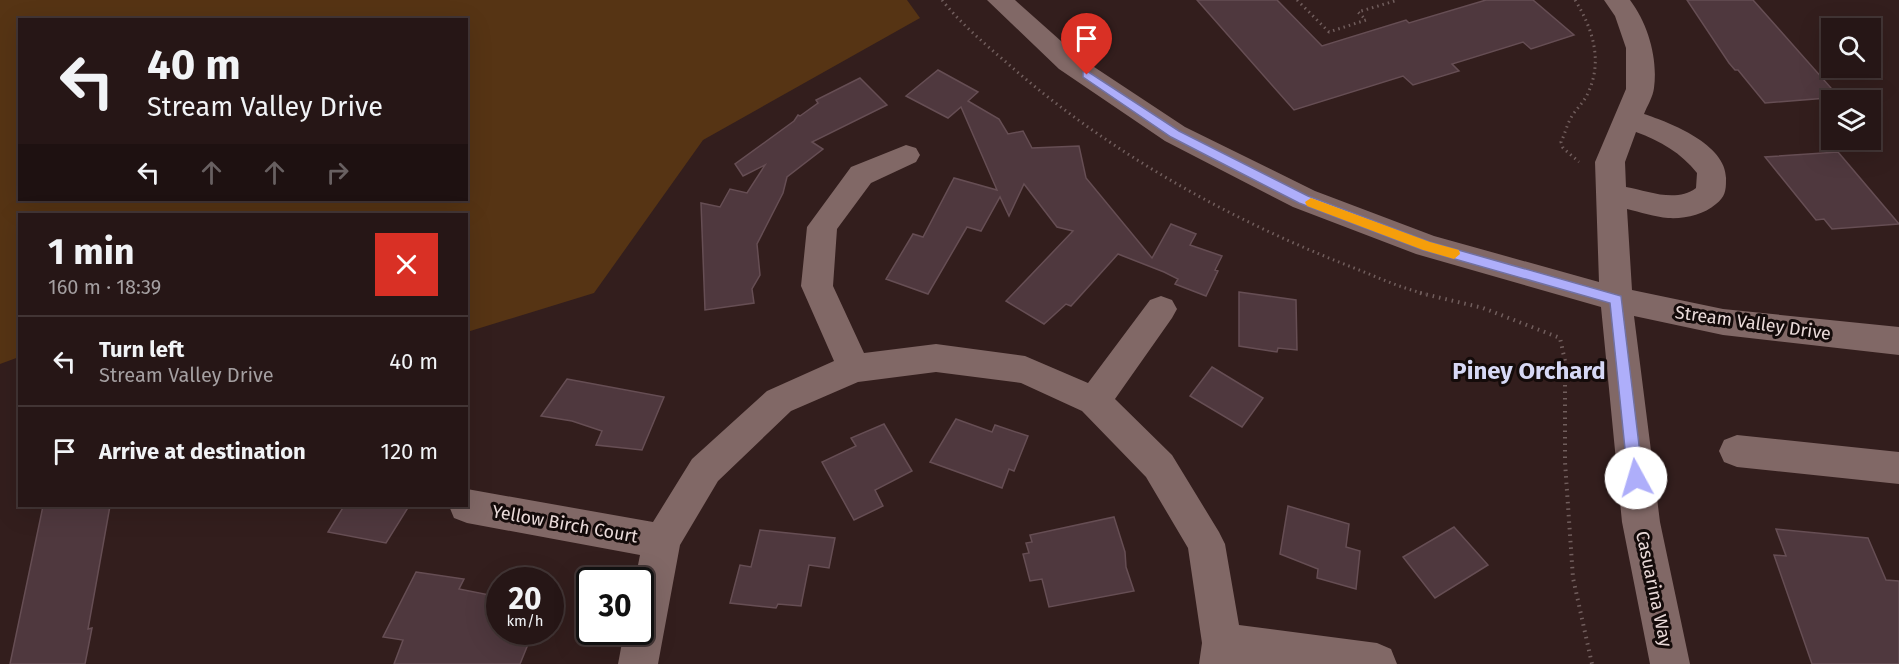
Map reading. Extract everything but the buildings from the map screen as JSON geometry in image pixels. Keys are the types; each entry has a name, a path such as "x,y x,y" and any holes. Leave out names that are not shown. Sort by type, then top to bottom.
{"street":[{"name":"Stream Valley Drive","path":"1000,0 1069,63 1175,134 1304,199 1427,246 1616,299 1723,322 1899,341"},
{"name":"Casuarina Way","path":"1617,0 1628,15 1639,48 1640,88 1610,162 1616,299 1641,522 1670,664"},
{"path":"1610,194 1669,207 1696,204 1711,192 1712,171 1696,150 1673,135 1627,119"},
{"path":"854,368 817,286 822,226 861,175 906,155"},
{"path":"1094,401 1161,309"},
{"path":"638,664 662,541 705,470 779,401 854,368 936,358 1025,370 1094,401 1159,466 1206,544 1220,654 1377,663"},
{"path":"1737,450 1899,468"},
{"name":"Yellow Birch Court","path":"467,507 662,541"}],"path":[{"path":"942,0 957,19 1042,94 1092,132 1180,186 1303,248 1417,292 1483,308 1560,338 1565,361 1565,462 1573,578 1592,664"},
{"path":"1297,0 1329,32 1366,20 1358,12 1398,0"},
{"path":"1575,0 1592,31 1596,50 1596,69 1588,93 1571,118 1561,142 1563,148 1610,194"}],"shaded area":[{"path":"0,0 907,0 920,18 703,140 594,293 468,332 468,213 18,213 18,357 0,364"}],"slow traffic":[{"path":"1311,202 1454,254"}],"district":[{"name":"Piney Orchard","path":"1529,371"}],"route":[{"path":"1087,75 1175,134 1304,199 1427,246 1616,299 1636,478"}]}
